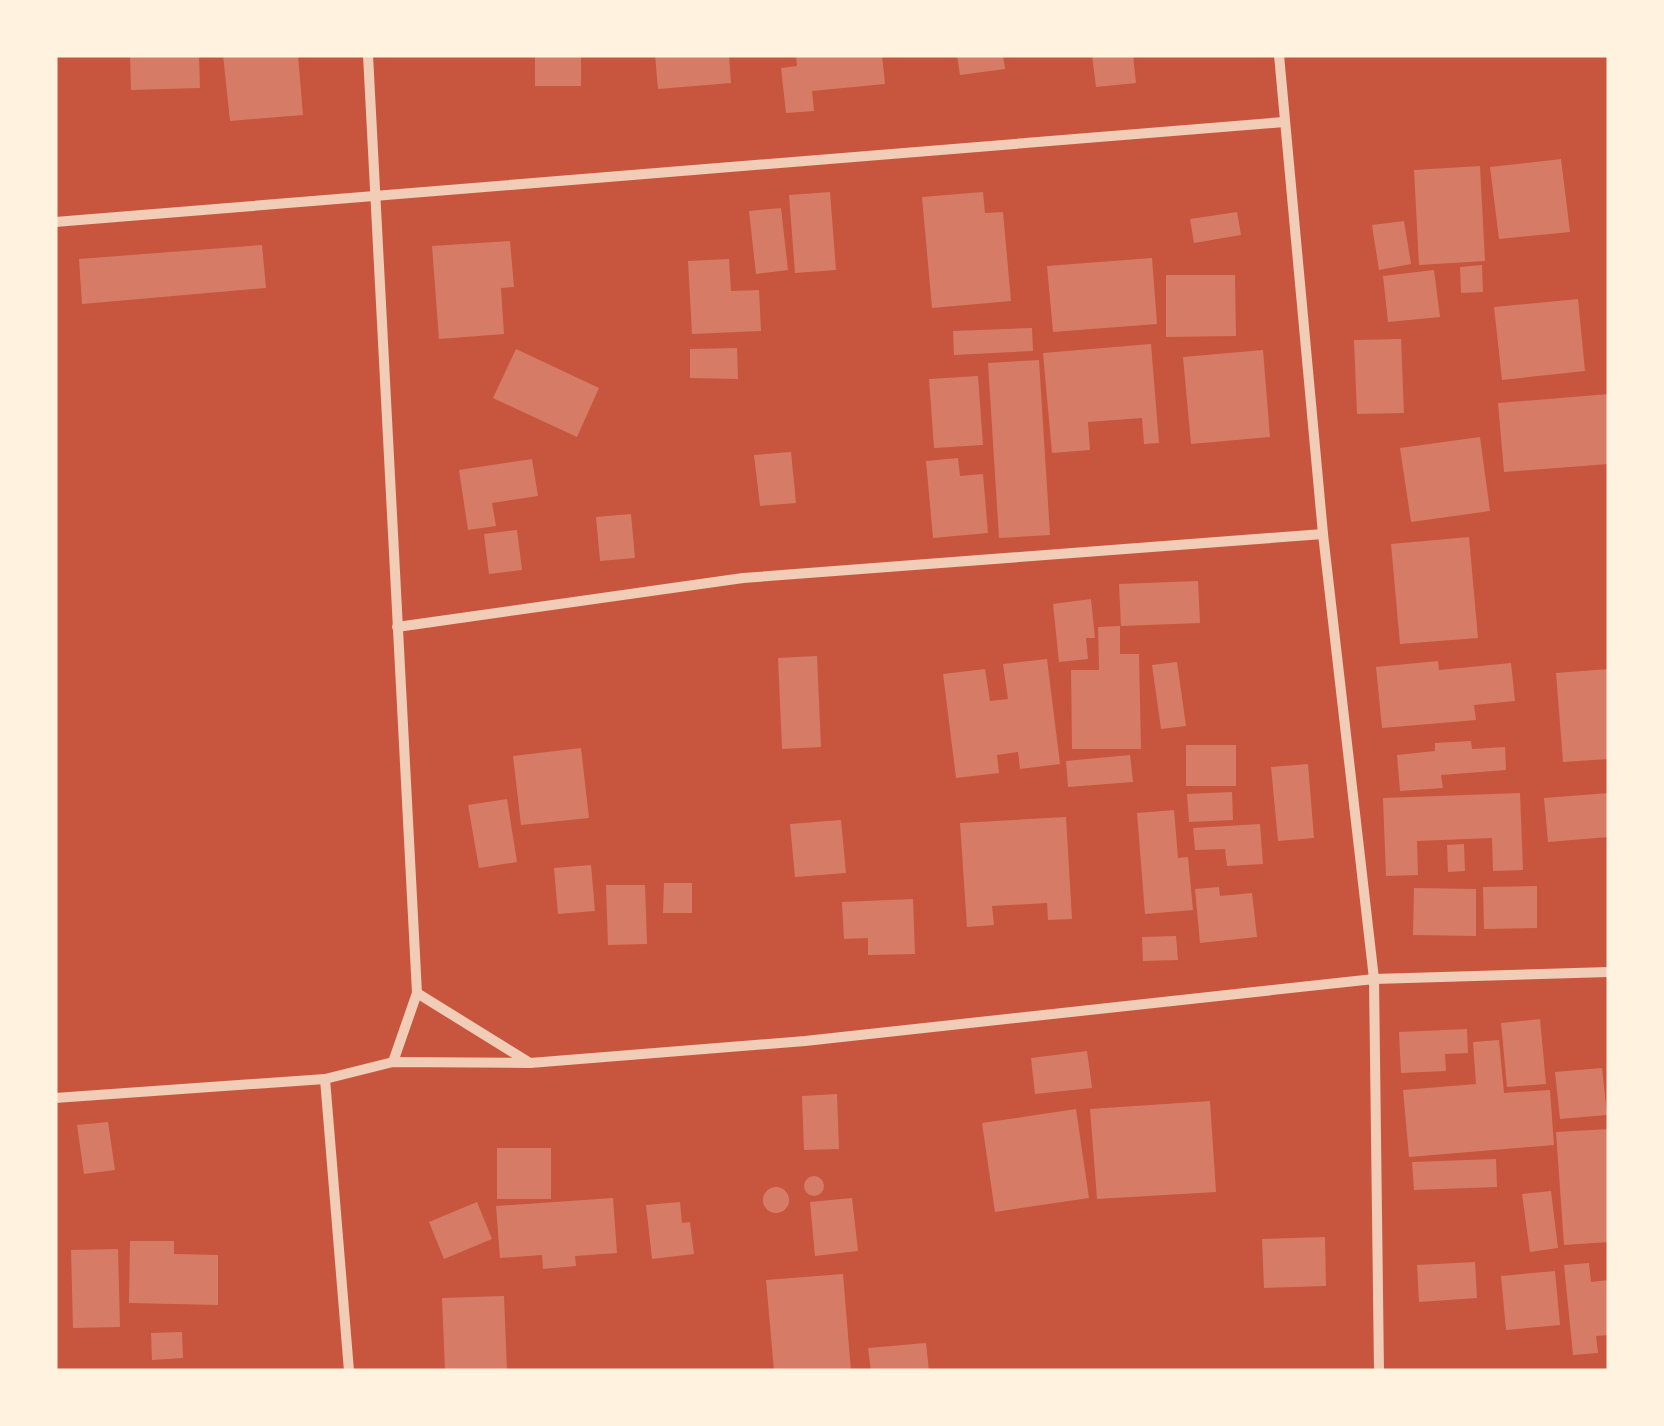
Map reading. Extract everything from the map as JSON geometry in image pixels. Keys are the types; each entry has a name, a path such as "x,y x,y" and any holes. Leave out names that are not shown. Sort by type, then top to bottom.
{"street":[{"path":"368,55 417,992 392,1062"},
{"path":"1279,55 1323,534 1374,979 1380,1371"},
{"path":"55,222 1284,122"},
{"path":"397,627 743,578 1323,534"},
{"path":"55,1098 325,1080 392,1062 530,1063 805,1041 1374,979 1609,972"},
{"path":"417,992 530,1063"},
{"path":"325,1080 349,1371"}],"building":[{"path":"130,55 199,55 200,88 131,90"},
{"path":"223,55 298,55 303,115 230,121"},
{"path":"535,55 581,55 581,86 535,86"},
{"path":"655,55 729,55 731,83 658,89"},
{"path":"796,55 882,55 885,84 812,91 814,111 786,113 781,68 797,66"},
{"path":"957,55 1003,55 1005,69 960,75"},
{"path":"1092,55 1133,55 1136,83 1096,87"},
{"path":"1561,159 1570,232 1499,239 1490,167"},
{"path":"1480,166 1485,261 1419,265 1414,170"},
{"path":"830,192 836,270 795,273 789,195"},
{"path":"983,192 985,213 1003,212 1011,301 932,308 922,197"},
{"path":"781,208 788,270 756,274 749,211"},
{"path":"1237,212 1241,235 1194,243 1190,219"},
{"path":"1404,221 1411,264 1379,270 1372,225"},
{"path":"510,241 514,287 501,288 504,334 439,339 432,246"},
{"path":"262,245 266,288 82,304 79,259"},
{"path":"1152,258 1157,324 1053,332 1047,266"},
{"path":"729,259 731,291 759,290 761,331 692,334 688,261"},
{"path":"1482,265 1483,292 1461,293 1460,267"},
{"path":"1434,270 1440,317 1388,322 1383,276"},
{"path":"1166,275 1235,275 1236,336 1166,337"},
{"path":"1578,299 1585,371 1502,380 1494,307"},
{"path":"1032,328 1033,351 954,355 953,331"},
{"path":"1401,339 1404,413 1357,414 1354,340"},
{"path":"1151,344 1159,443 1144,444 1142,418 1088,422 1090,450 1052,453 1043,353"},
{"path":"737,348 738,379 690,378 690,349"},
{"path":"516,349 599,388 577,437 493,398"},
{"path":"1263,350 1270,437 1191,444 1183,357"},
{"path":"1039,360 1050,535 999,538 988,363"},
{"path":"978,376 983,445 934,448 929,379"},
{"path":"1609,394 1609,464 1504,472 1498,403"},
{"path":"1480,437 1490,511 1411,522 1400,448"},
{"path":"791,452 796,503 760,506 754,455"},
{"path":"958,458 960,476 983,474 988,533 933,538 926,461"},
{"path":"532,459 538,496 492,503 496,526 468,530 459,470"},
{"path":"631,514 635,558 600,561 596,517"},
{"path":"517,530 522,570 489,574 484,534"},
{"path":"1469,537 1478,638 1400,644 1391,544"},
{"path":"1198,581 1200,623 1121,626 1119,584"},
{"path":"1091,599 1095,638 1086,638 1088,659 1059,662 1053,604"},
{"path":"1120,626 1120,654 1139,654 1141,749 1072,749 1071,670 1099,670 1098,627"},
{"path":"817,656 821,747 782,749 778,658"},
{"path":"1047,659 1060,764 1020,769 1018,752 997,755 999,773 956,778 943,674 985,669 990,701 1008,699 1003,664"},
{"path":"1438,661 1439,670 1511,663 1515,701 1474,705 1476,720 1382,728 1376,667"},
{"path":"1177,662 1186,726 1161,729 1152,665"},
{"path":"1609,669 1609,759 1563,762 1556,673"},
{"path":"1471,741 1472,749 1505,747 1506,770 1441,775 1443,788 1400,791 1397,755 1435,751 1435,743"},
{"path":"1186,745 1236,745 1236,786 1186,786"},
{"path":"581,748 589,818 521,825 513,756"},
{"path":"1130,755 1133,782 1068,787 1066,761"},
{"path":"1308,764 1314,838 1278,841 1271,767"},
{"path":"1232,792 1233,820 1189,822 1187,794"},
{"path":"1520,793 1523,870 1493,871 1492,838 1417,841 1418,875 1386,876 1383,798"},
{"path":"1609,793 1609,837 1548,842 1544,798"},
{"path":"507,799 517,862 479,868 468,805"},
{"path":"1174,810 1178,858 1188,857 1193,910 1145,914 1137,813"},
{"path":"1066,817 1072,919 1048,920 1047,903 992,906 994,925 967,927 960,823"},
{"path":"841,820 846,873 795,877 790,824"},
{"path":"1260,824 1263,864 1227,866 1225,849 1195,850 1193,828"},
{"path":"1464,844 1465,871 1448,872 1447,845"},
{"path":"591,865 595,911 558,914 554,868"},
{"path":"664,883 692,883 692,913 663,913"},
{"path":"606,885 645,885 647,944 608,945"},
{"path":"1537,886 1537,928 1484,929 1483,887"},
{"path":"1219,887 1220,896 1252,893 1257,937 1200,943 1195,889"},
{"path":"1414,888 1476,889 1476,936 1413,935"},
{"path":"913,899 915,954 868,955 868,938 844,939 842,902"},
{"path":"1176,936 1178,960 1143,961 1142,937"},
{"path":"1540,1019 1546,1084 1507,1087 1501,1023"},
{"path":"1467,1029 1468,1053 1445,1054 1446,1071 1401,1073 1399,1032"},
{"path":"1499,1040 1504,1093 1550,1090 1554,1145 1409,1157 1403,1090 1476,1084 1473,1042"},
{"path":"1087,1051 1092,1088 1035,1094 1031,1058"},
{"path":"1602,1068 1607,1115 1560,1119 1555,1072"},
{"path":"837,1094 839,1149 804,1150 802,1096"},
{"path":"1210,1101 1216,1192 1097,1199 1090,1109"},
{"path":"1076,1109 1089,1198 995,1212 982,1123"},
{"path":"108,1122 115,1170 84,1174 77,1125"},
{"path":"1609,1129 1609,1242 1564,1245 1556,1132"},
{"path":"497,1148 551,1148 551,1199 497,1199"},
{"path":"1496,1159 1497,1187 1414,1190 1412,1162"},
{"path":"814,1176 824,1186 814,1196 804,1186"},
{"path":"776,1187 785,1191 789,1200 785,1209 776,1213 767,1209 763,1200 767,1191"},
{"path":"1551,1191 1558,1248 1530,1252 1522,1194"},
{"path":"613,1198 617,1253 575,1256 576,1266 543,1269 542,1255 500,1258 496,1206"},
{"path":"852,1198 858,1251 815,1256 810,1202"},
{"path":"477,1202 492,1239 444,1259 429,1222"},
{"path":"680,1202 682,1223 690,1222 694,1254 652,1259 646,1205"},
{"path":"1325,1237 1326,1286 1264,1288 1262,1239"},
{"path":"130,1241 174,1241 174,1254 218,1255 218,1305 129,1303"},
{"path":"118,1249 120,1327 73,1328 71,1250"},
{"path":"1475,1262 1477,1298 1419,1302 1417,1265"},
{"path":"1589,1263 1591,1282 1609,1280 1609,1335 1596,1336 1598,1353 1573,1355 1564,1265"},
{"path":"1555,1271 1560,1325 1506,1330 1501,1276"},
{"path":"843,1274 851,1371 774,1371 766,1280"},
{"path":"504,1296 507,1371 445,1371 442,1298"},
{"path":"182,1332 183,1358 152,1360 151,1333"},
{"path":"926,1343 929,1371 871,1371 868,1348"}]}
